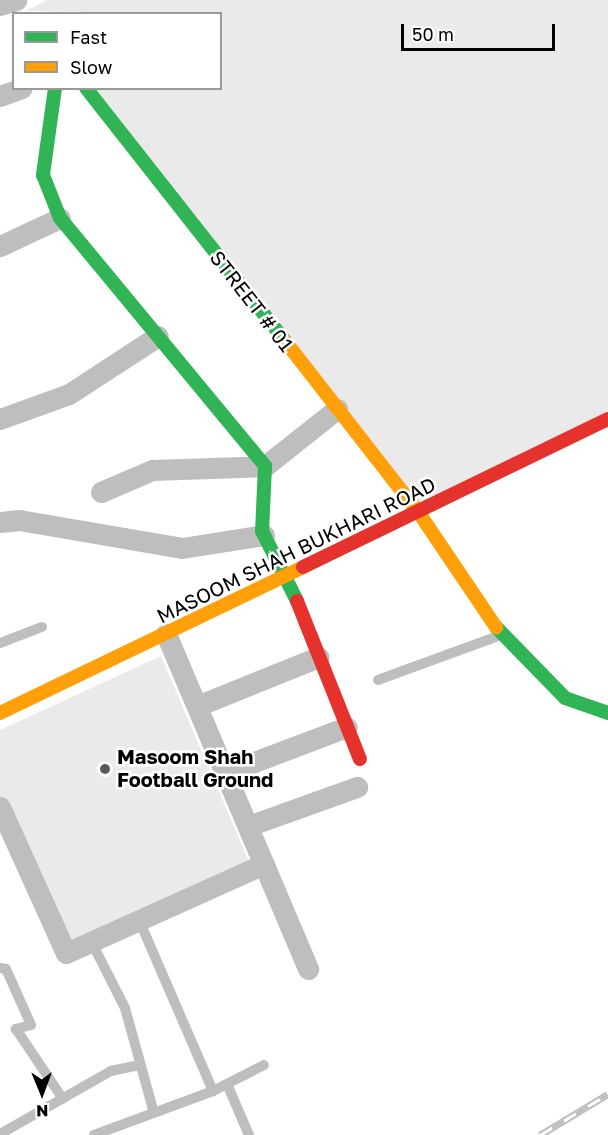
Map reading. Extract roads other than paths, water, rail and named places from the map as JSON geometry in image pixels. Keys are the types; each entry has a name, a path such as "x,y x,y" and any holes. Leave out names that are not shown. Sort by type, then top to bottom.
{"street":[{"path":"0,5 16,0"},
{"path":"0,96 16,90"},
{"path":"55,90 43,175 60,218 265,466 264,535 286,576 360,759"},
{"name":"STREET # 01","path":"88,90 419,513 501,635 565,698 608,713"},
{"path":"0,246 60,218"},
{"path":"0,419 69,394 158,336"},
{"path":"101,492 152,470 265,466 337,409"},
{"name":"MASOOM SHAH BUKHARI ROAD","path":"0,713 608,420"},
{"path":"0,522 19,520 182,548 264,535"},
{"path":"166,634 308,969"},
{"path":"197,706 318,657"},
{"path":"225,773 347,727"},
{"path":"248,826 357,787"},
{"path":"0,807 66,953 264,864"}],"lane":[{"path":"0,643 42,627"},
{"path":"378,680 501,635"},
{"path":"139,920 213,1091"},
{"path":"91,941 125,1008 153,1110"},
{"path":"0,968 6,969 31,1025 16,1029 63,1100"},
{"path":"0,1134 111,1071 140,1065"},
{"path":"100,1134 153,1110 213,1091 264,1065"},
{"path":"227,1084 249,1135"}],"railway":[{"path":"540,1135 608,1094"}],"place":[{"name":"Masoom Shah Football Ground","path":"105,769"}]}
